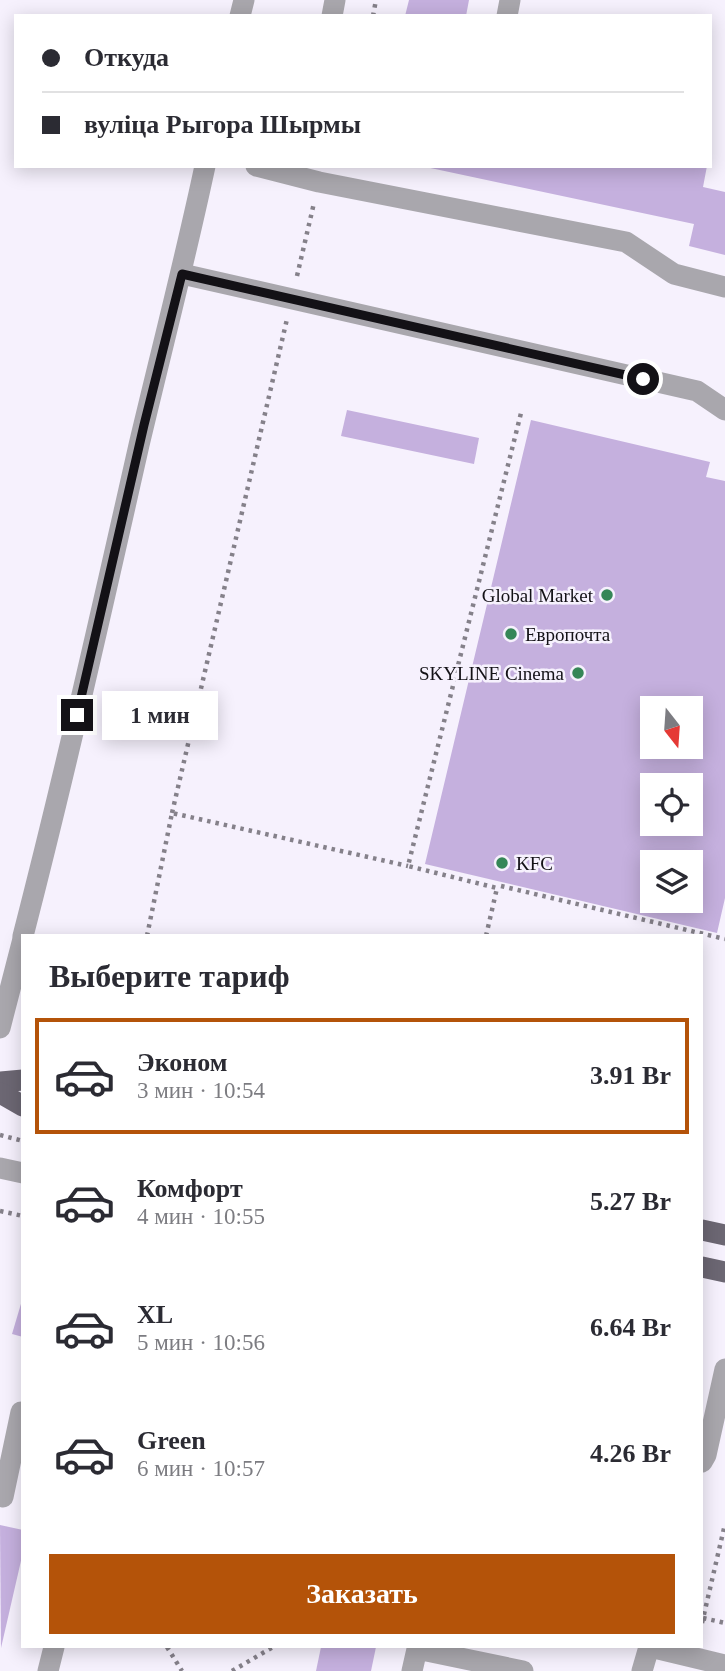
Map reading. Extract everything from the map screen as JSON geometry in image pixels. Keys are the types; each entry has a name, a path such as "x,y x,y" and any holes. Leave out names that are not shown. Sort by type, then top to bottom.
{"main road":[{"path":"0,1082 21,1080"},
{"path":"0,1093 21,1106"},
{"path":"703,1230 725,1235"},
{"path":"703,1266 725,1272"}],"street":[{"path":"24,934 182,274 205,168"},
{"path":"269,168 295,172 319,182 626,242 674,274 725,287"},
{"path":"182,274 697,391 725,410"},
{"path":"0,1028 21,946"},
{"path":"0,1168 21,1173"},
{"path":"703,1457 725,1368"},
{"path":"9,1498 21,1412"},
{"path":"48,1671 54,1648"},
{"path":"642,1671 649,1648"},
{"path":"653,1648 725,1665"},
{"path":"412,1671 417,1649 523,1671"}],"path":[{"path":"147,934 172,813 319,182"},
{"path":"408,866 521,412"},
{"path":"172,813 497,888 486,934"},
{"path":"501,886 725,939"},
{"path":"0,1135 21,1140"},
{"path":"0,1211 21,1216"},
{"path":"703,1615 725,1524"},
{"path":"703,1619 725,1623"},
{"path":"168,1648 182,1671"},
{"path":"232,1671 271,1648"}],"building":[{"path":"409,0 469,0 466,14 406,14"},
{"path":"430,168 707,168 703,187 725,192 725,255 689,246 694,224"},
{"path":"347,410 479,438 474,464 341,436"},
{"name":"Global Market","path":"531,420 710,462 706,477 725,481 725,898 717,933 425,864"},
{"path":"21,1304 21,1336 12,1334"},
{"path":"0,1525 21,1530 21,1561 1,1648"},
{"path":"321,1648 376,1648 371,1671 316,1671"}],"place":[{"name":"Global Market","path":"607,595"},
{"name":"Европочта","path":"511,634"},
{"name":"SKYLINE Cinema","path":"578,673"},
{"name":"KFC","path":"502,863"}],"route":[{"path":"77,715 182,274 643,379"}]}
